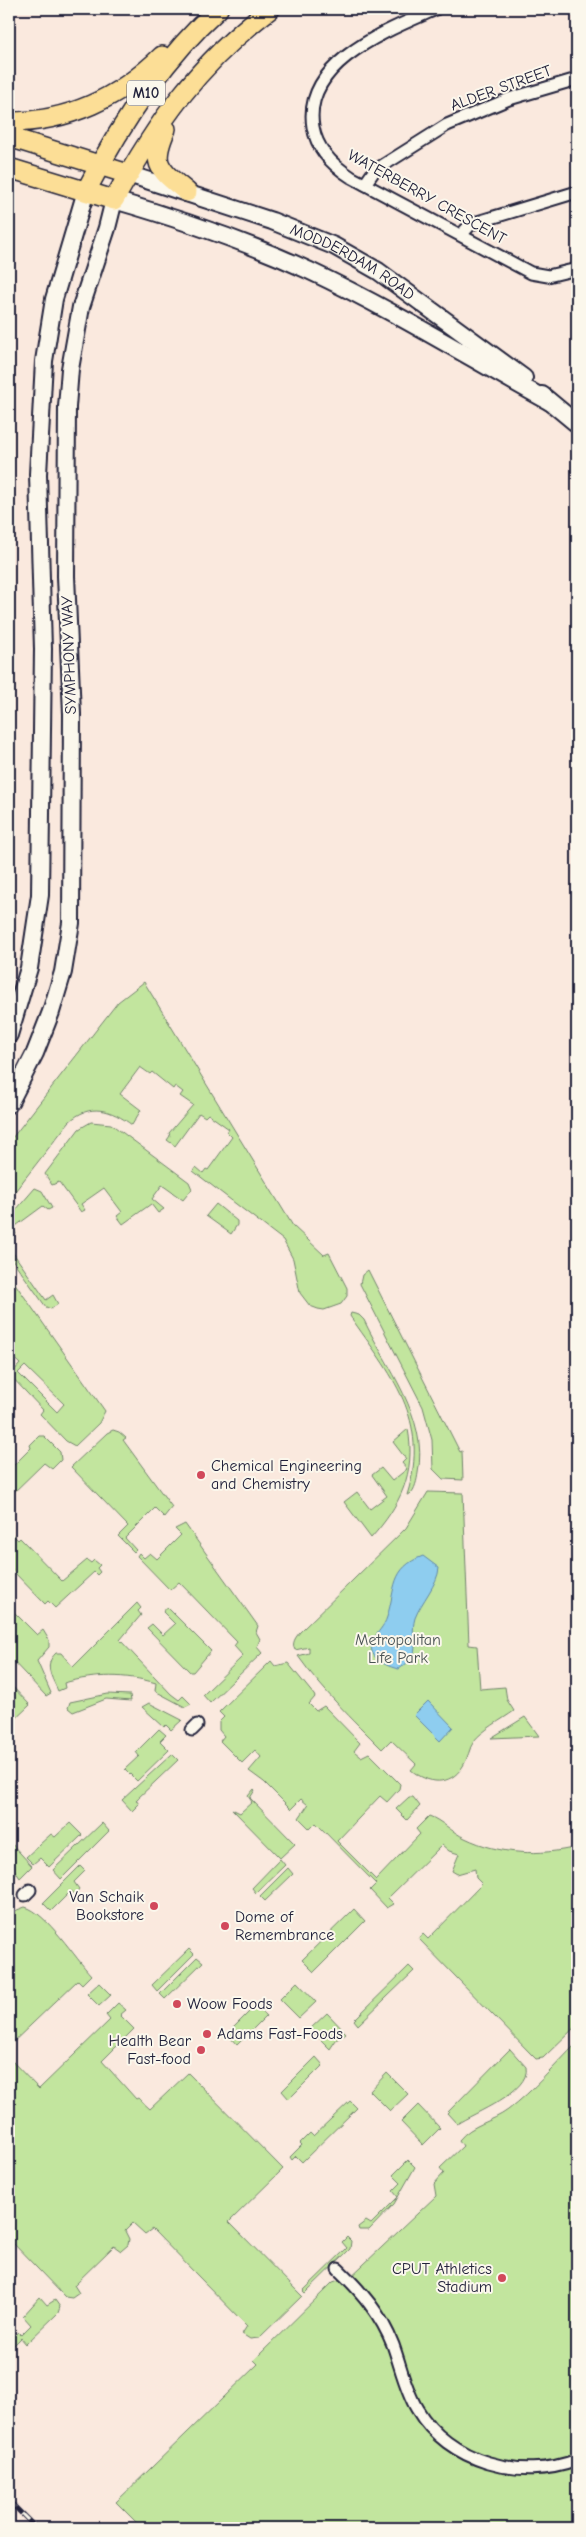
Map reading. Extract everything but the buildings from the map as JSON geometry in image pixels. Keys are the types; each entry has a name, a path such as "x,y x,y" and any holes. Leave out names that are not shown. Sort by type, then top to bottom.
{"main road":[{"name":"M10","path":"86,191 141,100 200,26 218,9"},
{"name":"M10","path":"114,200 128,174 182,93 225,47 270,9"},
{"path":"9,122 54,117 104,99 133,82 179,40 200,26"},
{"path":"182,93 159,144 157,161 166,174 187,192"},
{"path":"9,137 128,174"},
{"path":"9,168 114,200"},
{"name":"MODDERDAM ROAD","path":"128,174 187,192 334,246 378,271 502,360 577,424"},
{"name":"SYMPHONY WAY","path":"9,1035 30,968 40,895 43,649 38,483 44,361 54,299 86,191"},
{"name":"MODDERDAM ROAD","path":"114,200 224,236 308,270 451,344 550,402"},
{"name":"SYMPHONY WAY","path":"9,1104 35,1053 51,1012 63,972 71,923 72,714 67,586 67,407 70,369 82,308 114,200"}],"street":[{"name":"WATERBERRY CRESCENT","path":"436,9 393,28 341,61 321,82 315,95 312,120 318,144 336,166 365,184 531,274 548,276 577,269"},
{"name":"ALDER STREET","path":"365,184 374,171 447,125 509,99 577,79"},
{"path":"461,235 471,224 577,192"},
{"path":"338,2269 367,2299 381,2319 416,2408 427,2423 444,2440 468,2454 500,2467 521,2470 544,2468 577,2460"}],"green space":[{"path":"144,982 293,1226 324,1255 329,1253 347,1288 347,1296 341,1304 324,1310 310,1306 300,1293 293,1259 283,1240 193,1171 196,1167 203,1173 206,1169 208,1170 232,1137 227,1132 229,1129 208,1114 205,1117 199,1113 175,1146 167,1140 170,1136 169,1133 193,1105 180,1096 183,1092 175,1086 173,1089 152,1072 150,1074 140,1067 120,1094 141,1110 132,1125 117,1115 101,1110 85,1112 77,1116 69,1122 9,1199 9,1142 118,1002"},
{"path":"91,1122 111,1124 189,1182 192,1189 183,1200 162,1185 152,1199 164,1209 158,1213 151,1204 123,1224 117,1216 122,1212 104,1188 81,1204 85,1210 81,1212 59,1182 52,1185 45,1174 79,1129"},
{"path":"35,1188 42,1191 52,1208 48,1210 43,1206 13,1228 16,1234 9,1241 9,1218"},
{"path":"216,1204 237,1221 237,1225 231,1234 206,1216"},
{"path":"9,1247 46,1300 53,1295 58,1304 51,1309 46,1307 9,1255"},
{"path":"368,1270 460,1452 462,1451 463,1480 443,1479 433,1469 432,1440 423,1407 360,1284 362,1275"},
{"path":"9,1275 105,1411 99,1423 75,1446 66,1441 40,1414 43,1410 9,1374 9,1371 12,1373 20,1364 9,1354","holes":["25,1366 64,1404 57,1412 18,1373"]},
{"path":"351,1313 359,1315 364,1320 412,1413 420,1453 416,1485 412,1492 407,1495 413,1468 414,1443 410,1421 403,1399 380,1358 350,1316"},
{"path":"408,1429 410,1460 403,1488 390,1514 371,1538 344,1502 357,1492 370,1509 387,1496 372,1475 381,1468 392,1481 407,1469 402,1463 406,1459 393,1442"},
{"path":"113,1430 126,1438 123,1440 172,1507 164,1517 155,1508 125,1538 136,1550 134,1552 118,1536 128,1526 71,1467 107,1433"},
{"path":"39,1436 44,1436 60,1452 61,1460 52,1469 44,1463 9,1497 9,1488 13,1484 9,1479 13,1475 9,1470 31,1448 30,1445"},
{"name":"Metropolitan Life Park","path":"428,1492 463,1493 469,1645 477,1646 480,1689 505,1687 507,1700 514,1711 477,1737 472,1744 465,1763 458,1773 445,1780 438,1781 424,1778 411,1770 416,1764 391,1740 382,1749 307,1669 298,1656 309,1653 309,1647 295,1650 294,1645 294,1640 300,1632 406,1528"},
{"path":"185,1524 258,1626 256,1632 260,1639 257,1647 262,1653 210,1703 203,1695 243,1656 234,1646 237,1642 179,1582 170,1590 137,1556 139,1553 144,1558 150,1553 157,1559 181,1535 175,1529"},
{"path":"10,1532 18,1540 20,1538 62,1581 87,1560 91,1563 94,1560 100,1565 97,1568 100,1572 97,1575 94,1572 55,1608 48,1601 45,1604 9,1567"},
{"path":"137,1603 141,1608 138,1611 141,1615 120,1640 171,1694 179,1700 183,1696 191,1704 185,1707 155,1691 156,1683 133,1678 110,1676 76,1680 64,1683 65,1688 58,1691 49,1667 56,1653 61,1653 73,1667"},
{"path":"9,1607 37,1635 43,1630 49,1640 49,1647 37,1661 51,1693 46,1696 9,1657"},
{"path":"167,1607 211,1651 193,1672 190,1672 147,1628 152,1624 163,1635 175,1624 163,1612"},
{"path":"271,1661 275,1666 288,1663 314,1695 315,1697 309,1704 316,1711 324,1706 360,1743 354,1751 361,1757 369,1753 400,1784 399,1789 387,1802 380,1796 337,1841 376,1880 420,1834 416,1829 429,1816 438,1820 460,1836 478,1844 506,1851 535,1853 577,1847 577,2025 543,2058 536,2059 419,1939 423,1934 428,1939 482,1884 476,1878 475,1869 457,1874 452,1871 459,1854 449,1851 442,1845 388,1898 394,1904 387,1908 370,1890 376,1884 316,1823 310,1829 299,1818 308,1805 301,1799 291,1809 264,1782 249,1771 261,1757 255,1750 242,1763 220,1741 224,1736 219,1730 219,1722 224,1717 219,1712"},
{"path":"9,1683 30,1705 9,1725"},
{"path":"108,1694 130,1695 131,1701 106,1699 73,1712 68,1708 70,1702"},
{"path":"149,1703 182,1720 171,1730 166,1725 164,1727 142,1707"},
{"path":"525,1717 539,1736 491,1738"},
{"path":"159,1729 166,1735 160,1741 169,1750 137,1781 125,1769 139,1756 136,1752"},
{"path":"172,1754 178,1760 136,1800 139,1804 132,1811 122,1800"},
{"path":"254,1789 250,1798 295,1844 280,1858 232,1809 240,1813 252,1802 248,1796"},
{"path":"409,1797 413,1797 420,1806 407,1820 396,1809"},
{"path":"70,1823 82,1835 49,1867 40,1858 33,1864 26,1857 51,1834 55,1837"},
{"path":"102,1823 109,1831 61,1879 53,1870"},
{"path":"9,1841 32,1866 20,1878 9,1862"},
{"path":"280,1859 285,1865 256,1893 252,1888"},
{"path":"80,1866 85,1871 74,1882 79,1889 75,1894 71,1891 51,1911 43,1903"},
{"path":"288,1868 293,1874 265,1901 260,1896"},
{"path":"25,1907 42,1917 51,1926 91,1975 82,1984 78,1980 9,2046 9,1918 17,1910"},
{"path":"354,1909 365,1921 314,1972 302,1960"},
{"path":"189,1949 194,1954 157,1991 152,1985"},
{"path":"197,1957 203,1962 165,1999 160,1994"},
{"path":"409,1966 414,1971 358,2025 354,2020"},
{"path":"297,1982 316,2002 299,2018 280,1999"},
{"path":"99,1983 111,1995 99,2006 87,1994"},
{"path":"118,2003 126,2010 120,2015 134,2029 102,2061 136,2099 138,2098 150,2109 188,2073 283,2169 229,2222 302,2296 259,2338 250,2339 242,2334 247,2326 152,2229 145,2234 133,2223 125,2231 129,2239 128,2245 121,2251 114,2246 74,2285 79,2293 72,2298 65,2297 9,2239 9,2058 39,2089 110,2020 106,2015"},
{"path":"256,2005 266,2016 237,2045 227,2034"},
{"path":"327,2013 346,2033 336,2040 330,2049 310,2029"},
{"path":"577,2043 577,2528 142,2528 116,2502 258,2364 254,2360 333,2282 339,2280 345,2282 436,2196 434,2184 444,2173 440,2168 463,2146 459,2140 464,2135 502,2114 517,2103"},
{"path":"510,2049 526,2067 525,2076 520,2085 499,2101 457,2124 447,2113"},
{"path":"316,2057 323,2065 289,2099 282,2091"},
{"path":"387,2073 408,2094 390,2111 370,2091"},
{"path":"350,2101 357,2108 302,2162 296,2156 292,2160 290,2157 302,2145 300,2143 310,2133 313,2136"},
{"path":"418,2105 440,2128 423,2145 401,2122"},
{"path":"408,2160 415,2167 398,2197 393,2191 401,2183 393,2175"},
{"path":"398,2197 394,2204 369,2230 359,2230 358,2227 366,2221 371,2224"},
{"path":"347,2237 351,2241 350,2249 305,2293 303,2291 347,2248 342,2242"},
{"path":"40,2297 47,2305 55,2300 60,2307 58,2313 26,2344 21,2338 9,2350 9,2340 18,2332 21,2335 31,2325 23,2316"}],"water":[{"path":"423,1556 439,1568 438,1574 433,1587 415,1618 413,1634 415,1651 407,1663 399,1669 394,1668 378,1660 371,1646 386,1621 399,1573 412,1561"},
{"path":"428,1701 453,1727 440,1741 414,1715"}],"railway":[{"path":"9,2501 36,2528"}],"place":[{"name":"Chemical Engineering and Chemistry","path":"201,1475"},
{"name":"Van Schaik Bookstore","path":"154,1906"},
{"name":"Dome of Remembrance","path":"225,1926"},
{"name":"Woow Foods","path":"177,2004"},
{"name":"Adams Fast-Foods","path":"207,2034"},
{"name":"Health Bear Fast-food","path":"201,2050"},
{"name":"CPUT Athletics Stadium","path":"502,2278"}]}
